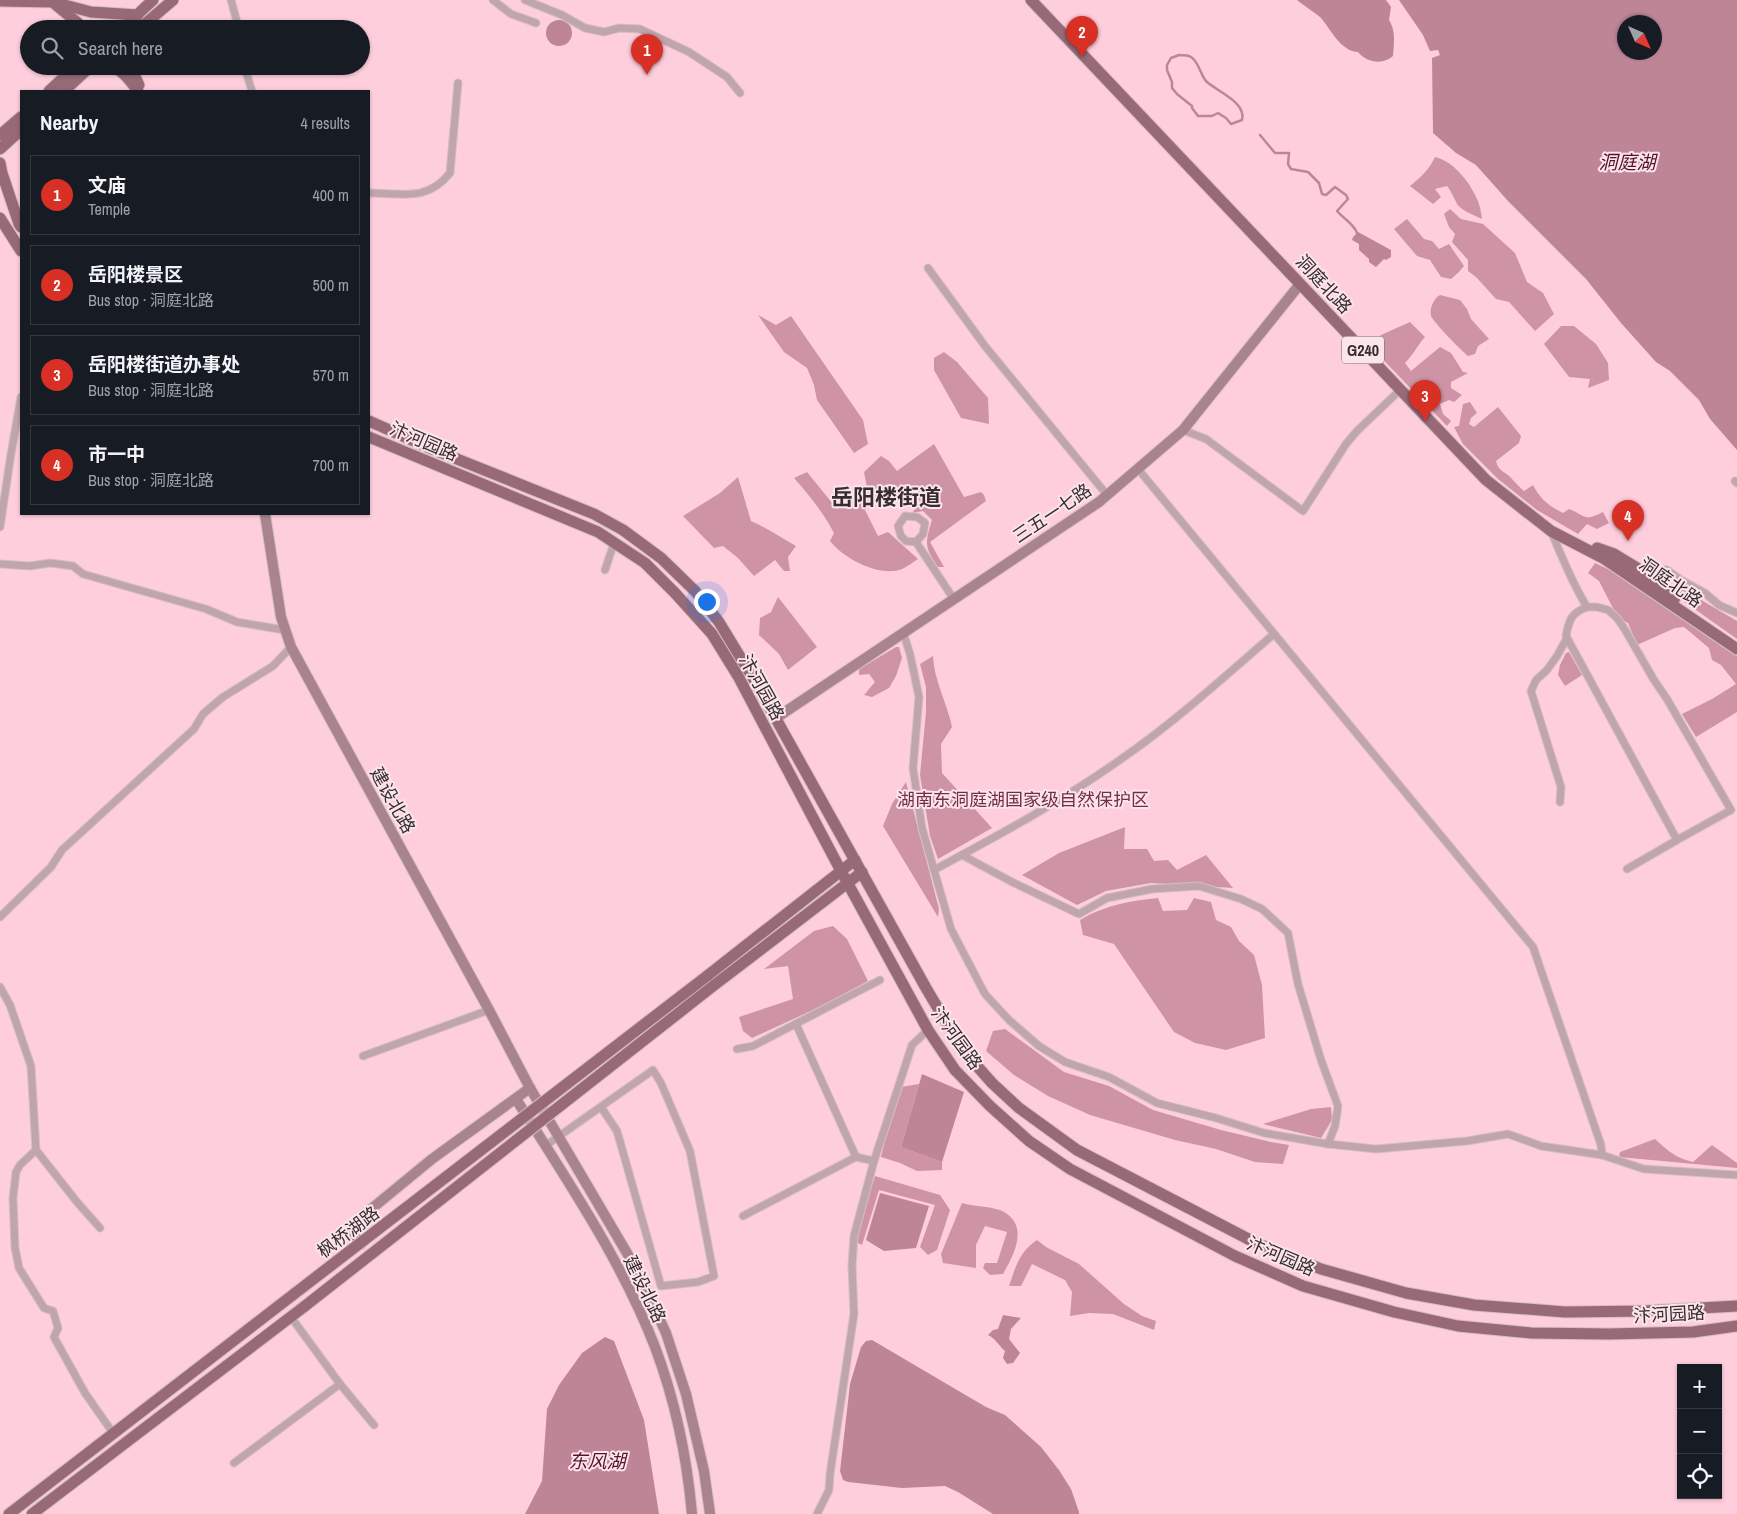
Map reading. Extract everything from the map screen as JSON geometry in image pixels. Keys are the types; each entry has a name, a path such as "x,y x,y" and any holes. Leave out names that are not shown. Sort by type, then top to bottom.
{"main road":[{"path":"132,20 153,0"},
{"path":"150,20 173,0"},
{"name":"洞庭北路","path":"1031,0 1486,480 1551,531 1603,558 1737,649"},
{"name":"洞庭北路","path":"1039,0 1489,477 1543,520 1614,554 1637,568 1737,644"},
{"path":"0,1 52,2 91,12 138,15"},
{"path":"52,2 75,20"},
{"path":"51,90 75,75"},
{"path":"65,90 80,75"},
{"path":"124,75 137,90"},
{"path":"134,75 142,90"},
{"path":"0,135 20,122"},
{"path":"0,149 20,122"},
{"path":"0,163 20,226"},
{"path":"0,218 20,249"},
{"name":"三五一七路","path":"776,718 1107,495 1183,430 1300,284"},
{"name":"汴河园路","path":"370,421 432,449 594,514 623,530 661,558 701,599 719,622 776,718 926,988 962,1049 1019,1108 1077,1150 1256,1243 1321,1269 1406,1293 1474,1305 1565,1312 1646,1311 1737,1306"},
{"name":"汴河园路","path":"370,437 598,532 645,564 675,593 712,634 738,676 847,884 928,1030 955,1070 990,1106 1036,1145 1070,1169 1235,1256 1303,1286 1394,1312 1458,1326 1531,1333 1693,1332 1737,1326"},
{"name":"建设北路","path":"265,515 284,630 291,647 530,1088 634,1265 666,1333 686,1394 704,1471 710,1514"},
{"path":"789,773 795,779 802,776 803,766"},
{"path":"710,981 855,860"},
{"path":"710,981 862,872"},
{"name":"枫桥湖路","path":"9,1514 294,1294 710,981"},
{"name":"枫桥湖路","path":"32,1514 305,1306 710,981"},
{"path":"361,1244 352,1232 359,1219 432,1158 530,1088"},
{"name":"建设北路","path":"516,1098 590,1217 622,1277 654,1346 666,1380 684,1456 692,1514"}],"street":[{"path":"231,0 236,20"},
{"path":"493,0 512,14 536,22"},
{"path":"525,0 562,15 585,28 604,32 619,28 640,29 689,52 727,77 740,93"},
{"path":"247,75 252,90"},
{"path":"370,193 424,193 434,189 444,181 450,173 458,83"},
{"path":"928,268 985,346 1107,495"},
{"path":"1183,430 1206,439 1303,511 1346,444 1400,390"},
{"path":"0,527 10,454 20,402"},
{"path":"1138,469 1533,947 1601,1145 1602,1156"},
{"path":"1551,531 1567,569 1587,607"},
{"path":"916,542 953,598"},
{"path":"605,570 614,543"},
{"path":"0,564 30,566 50,563 73,566 83,574 206,609 237,622 284,630"},
{"path":"1637,568 1667,570 1705,593 1718,604 1737,613"},
{"path":"1560,802 1561,786 1531,691 1536,680 1547,670 1567,638 1569,619 1580,610 1587,607 1597,607 1608,610 1624,628 1730,810 1627,870"},
{"path":"903,632 920,697 913,768 922,828 951,929 985,994 1009,1020 1039,1046 1065,1062 1109,1077 1157,1103 1264,1133 1328,1144 1376,1149 1467,1141 1508,1134 1541,1146 1602,1156 1644,1169 1737,1175"},
{"path":"934,870 1060,800 1125,757 1274,634"},
{"path":"1567,638 1677,840"},
{"path":"0,917 51,867 62,850 194,730 203,714 223,698 273,666 291,647"},
{"path":"962,855 1012,882 1079,914 1107,898 1152,889 1199,886 1241,899 1262,909 1288,932 1298,984 1321,1060 1338,1106 1335,1126 1328,1144"},
{"path":"737,1049 753,1046 880,980"},
{"path":"0,987 10,1005 32,1066 36,1150 100,1228"},
{"path":"363,1056 489,1010"},
{"path":"796,1024 856,1157"},
{"path":"817,1514 829,1490 854,1314 852,1266 854,1236 874,1161 912,1045 928,1030"},
{"path":"545,1146 653,1070 661,1083 690,1151 714,1276 698,1282 661,1286 618,1131 602,1107"},
{"path":"36,1150 20,1164 16,1172 14,1198 15,1248 19,1268 44,1308 53,1311 58,1328 54,1337 85,1393 113,1433"},
{"path":"743,1216 856,1157 874,1161"},
{"path":"291,1316 340,1384 374,1425"},
{"path":"234,1463 340,1384"}],"green space":[{"name":"湖南东洞庭湖国家级自然保护区","path":"0,0 1737,0 1737,1514 0,1514"}],"shaded area":[{"path":"1435,157 1448,163 1465,179 1478,201 1482,219 1468,213 1459,206 1447,186 1435,189 1441,197 1433,204 1410,186 1424,173"},
{"path":"1450,209 1461,219 1483,224 1515,253 1527,282 1543,293 1554,314 1535,331 1509,302 1496,299 1468,271 1468,260 1452,242 1455,234 1449,227 1444,214"},
{"path":"1407,219 1424,239 1432,241 1439,249 1449,244 1464,266 1451,279 1441,277 1430,260 1417,256 1394,229"},
{"path":"1440,295 1460,300 1467,309 1471,319 1489,339 1478,346 1475,354 1468,356 1431,316 1432,304"},
{"path":"758,315 776,325 791,316 863,420 868,444 854,453 817,400 814,385 807,368 784,352"},
{"path":"1410,322 1425,337 1405,363 1411,371 1440,347 1451,353 1463,372 1468,373 1451,382 1451,388 1462,395 1454,402 1449,400 1440,404 1443,414 1451,421 1447,426 1368,344 1381,335"},
{"path":"1561,326 1574,326 1596,344 1608,363 1609,380 1588,388 1590,379 1569,377 1544,344"},
{"path":"944,352 957,362 988,398 989,424 961,418 934,370 934,358"},
{"path":"1470,402 1477,413 1471,418 1469,424 1474,427 1498,407 1521,436 1519,443 1496,461 1501,470 1510,476 1522,490 1524,491 1533,485 1545,502 1563,513 1569,509 1582,516 1592,517 1603,512 1609,523 1597,529 1587,524 1578,534 1537,510 1498,479 1463,444 1454,427 1459,426 1463,404"},
{"path":"934,444 964,497 981,492 986,501 930,542 944,567 938,567 928,549 927,540 932,520 923,511 912,513 921,502 906,484 865,510 878,536 888,532 918,559 902,569 883,571 873,569 853,560 830,541 834,533 830,525 816,504 794,478 807,472 837,509 867,487 864,472 881,456 889,461 897,471"},
{"path":"738,477 751,521 796,546 788,557 790,571 784,571 775,560 754,576 738,558 723,546 714,548 683,516 720,493"},
{"path":"1595,563 1616,573 1737,656 1737,712 1696,737 1682,714 1736,684 1721,665 1712,660 1709,648 1684,627 1675,628 1637,645 1628,623 1618,618 1599,581 1588,573"},
{"path":"1676,589 1684,590 1737,621 1737,639 1672,593"},
{"path":"778,597 817,647 788,670 779,654 759,635 760,618 771,612"},
{"path":"899,647 902,658 896,676 889,688 872,697 864,695 875,682 869,674 859,675 859,669"},
{"path":"1569,652 1582,675 1565,686 1558,675 1560,665 1566,653"},
{"path":"933,656 938,683 952,727 941,744 942,773 992,828 938,859 930,836 920,775 926,712 926,687 920,664"},
{"path":"906,782 939,909 938,917 883,826 892,804"},
{"path":"1125,827 1124,849 1147,849 1154,861 1168,860 1177,870 1206,855 1233,888 1151,883 1106,891 1077,905 1022,875 1059,853"},
{"path":"1158,898 1163,911 1187,910 1194,898 1211,902 1216,920 1231,927 1239,941 1254,955 1262,985 1265,1038 1226,1050 1195,1043 1174,1032 1114,944 1083,935 1080,920 1089,915 1118,904"},
{"path":"833,926 847,939 868,981 826,1004 752,1038 743,1031 739,1017 793,999 788,966 764,969 814,931"},
{"path":"1005,1029 1064,1072 1109,1086 1153,1110 1221,1130 1289,1145 1283,1164 1255,1162 1216,1149 1175,1140 1090,1115 1048,1096 1014,1075 986,1051 993,1031"},
{"path":"919,1084 901,1147 942,1162 942,1170 917,1171 881,1157 890,1118 901,1087"},
{"path":"1331,1107 1332,1120 1321,1138 1263,1124 1311,1109"},
{"path":"1655,1139 1672,1154 1693,1162 1712,1145 1737,1163 1737,1168 1619,1157 1620,1152"},
{"path":"875,1176 940,1195 950,1210 937,1250 928,1255 920,1247 935,1205 879,1190 862,1245 856,1242"},
{"path":"962,1203 1000,1210 1012,1218 1018,1233 1017,1241 1015,1250 1003,1274 990,1275 983,1268 985,1263 997,1263 1007,1232 985,1226 976,1245 976,1268 943,1263 941,1254"},
{"path":"1037,1240 1046,1247 1079,1264 1124,1304 1142,1316 1156,1321 1154,1330 1113,1314 1089,1313 1070,1316 1072,1292 1065,1280 1032,1264 1021,1286 1009,1286 1022,1255"}],"water":[{"path":"1297,0 1386,0 1391,7 1389,20 1394,33 1393,56 1385,61 1375,62 1366,59 1358,52 1346,48 1336,39 1320,17"},
{"name":"洞庭湖","path":"1399,0 1737,0 1737,450 1710,419 1699,400 1670,371 1656,362 1621,323 1586,279 1508,201 1476,165 1456,153 1433,133 1432,58 1440,55 1438,50 1430,51 1423,35"},
{"path":"559,20 569,23 572,33 569,43 559,46 549,43 546,33 549,23"},
{"path":"1358,232 1391,250 1391,257 1386,260 1384,259 1376,267 1369,262 1369,259 1359,250 1359,244 1352,240"},
{"path":"922,1074 964,1092 942,1162 901,1147"},
{"path":"880,1193 929,1206 916,1248 884,1251 866,1240"},
{"path":"1003,1315 1021,1318 1011,1329 1009,1339 1020,1353 1013,1363 1007,1364 1003,1358 1005,1351 988,1335 993,1330 998,1329"},
{"name":"东风湖","path":"605,1337 614,1341 644,1420 659,1514 525,1514 542,1481 547,1409 559,1385 582,1353"},
{"path":"872,1340 986,1407 1005,1415 1041,1447 1059,1470 1071,1489 1079,1514 993,1514 945,1486 902,1488 843,1480 840,1471 850,1384 861,1347 866,1341"}],"waterway":[{"path":"1179,55 1194,59 1206,81 1230,98 1240,108 1242,120 1231,124 1218,113 1212,116 1198,116 1192,106 1172,88 1167,65 1171,58 1179,55"},
{"path":"1260,135 1275,153 1289,153 1288,164 1291,169 1308,172 1319,183 1322,194 1326,195 1335,187 1346,195 1348,199 1337,211 1351,224 1357,233"}],"place":[{"name":"岳阳楼景区","path":"1082,57"},
{"name":"文庙","path":"647,75"},
{"name":"岳阳楼街道办事处","path":"1425,421"},
{"name":"市一中","path":"1628,541"}],"district":[{"name":"岳阳楼街道","path":"886,497"}]}
